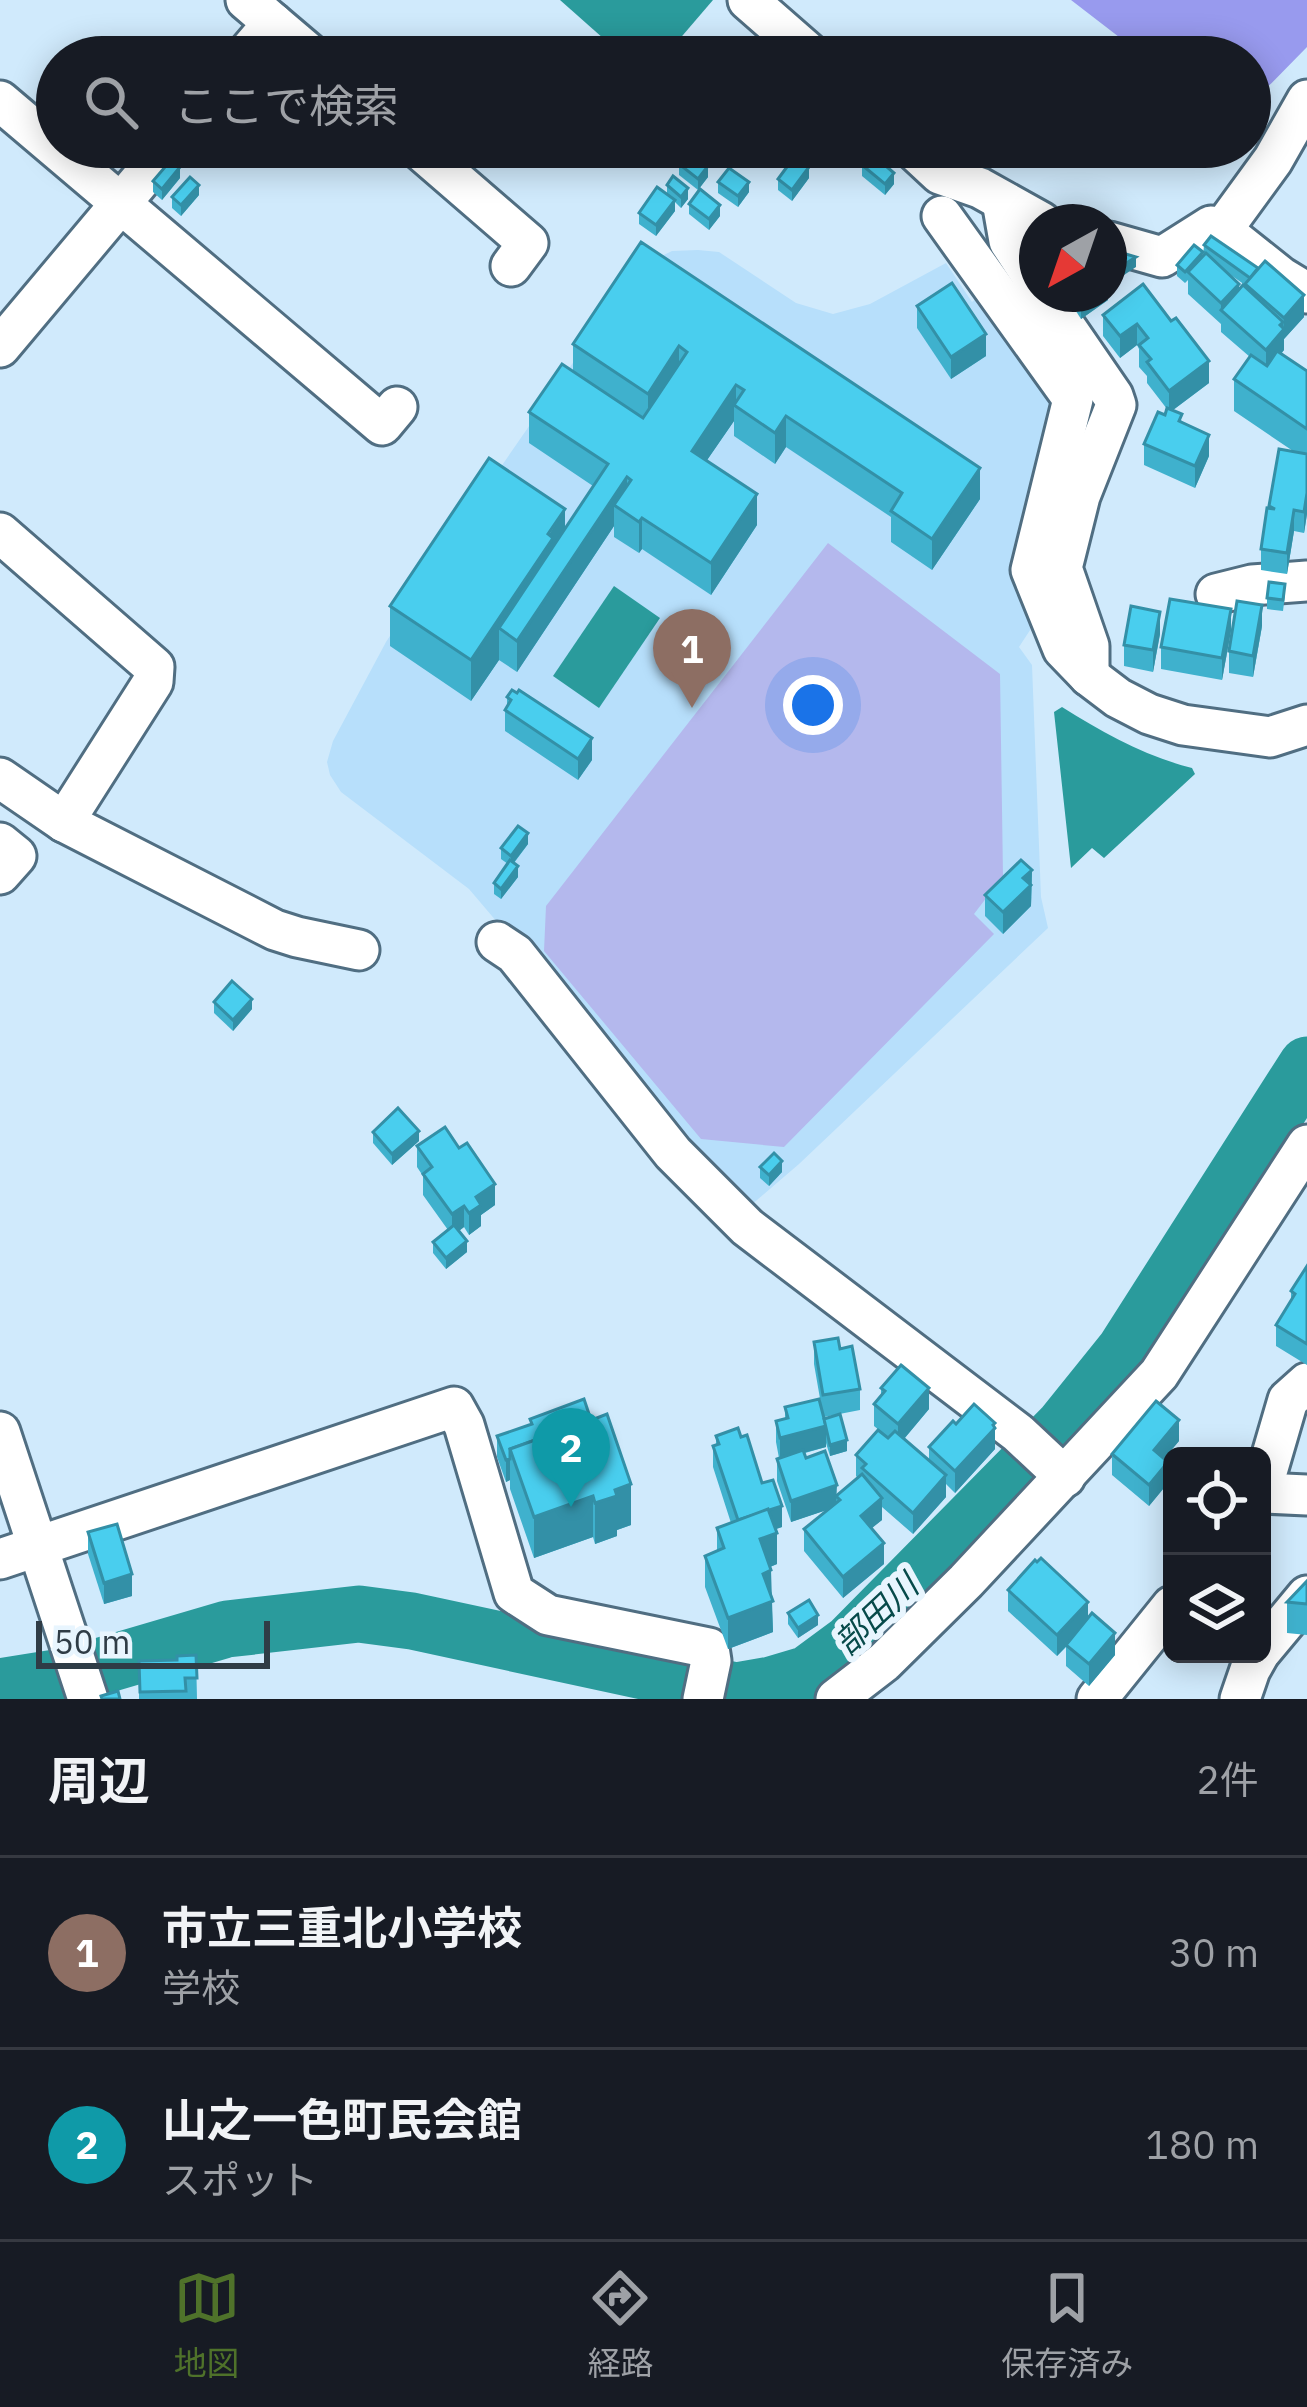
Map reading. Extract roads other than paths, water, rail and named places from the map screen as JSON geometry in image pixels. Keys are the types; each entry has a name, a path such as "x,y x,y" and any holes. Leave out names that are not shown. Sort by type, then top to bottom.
{"street":[{"path":"748,0 789,36"},
{"path":"259,11 288,36"},
{"path":"1271,163 1307,100"},
{"path":"0,101 36,131"},
{"path":"79,168 382,425 397,407"},
{"path":"0,346 150,168"},
{"path":"440,168 528,243 511,266"},
{"path":"934,168 1019,210"},
{"path":"1222,230 1267,168"},
{"path":"1002,201 1009,241 1019,256"},
{"path":"943,216 1073,399 1031,570 1063,650 1118,698 1183,725 1270,736 1307,725"},
{"path":"1127,247 1162,256 1211,226 1307,293"},
{"path":"1055,312 1116,405 1080,496 1062,568 1089,646 1089,676"},
{"path":"0,532 154,667 153,682 64,822"},
{"path":"1216,594 1252,585 1307,581"},
{"path":"0,778 64,822 275,930 359,950"},
{"path":"0,843 16,856 0,874"},
{"path":"497,942 515,954 673,1153 747,1226 1018,1433 1059,1471"},
{"path":"836,1699 884,1662 1059,1471 1159,1374 1305,1154"},
{"path":"1271,1460 1288,1400 1307,1383"},
{"path":"0,1559 454,1407 464,1425 514,1593 548,1615 709,1648 707,1680"},
{"path":"0,1432 87,1697"},
{"path":"1271,1492 1307,1495"},
{"path":"1271,1640 1307,1596"},
{"path":"1097,1699 1163,1617"},
{"path":"1240,1699 1254,1663"}],"waterway":[{"name":"部田川","path":"0,1687 67,1676 227,1629 359,1614 412,1621 736,1691 808,1674 850,1643 1063,1427 1125,1350 1307,1065"}],"place":[{"name":"市立三重北小学校","path":"692,708"},
{"name":"山之一色町民会館","path":"571,1507"}]}
